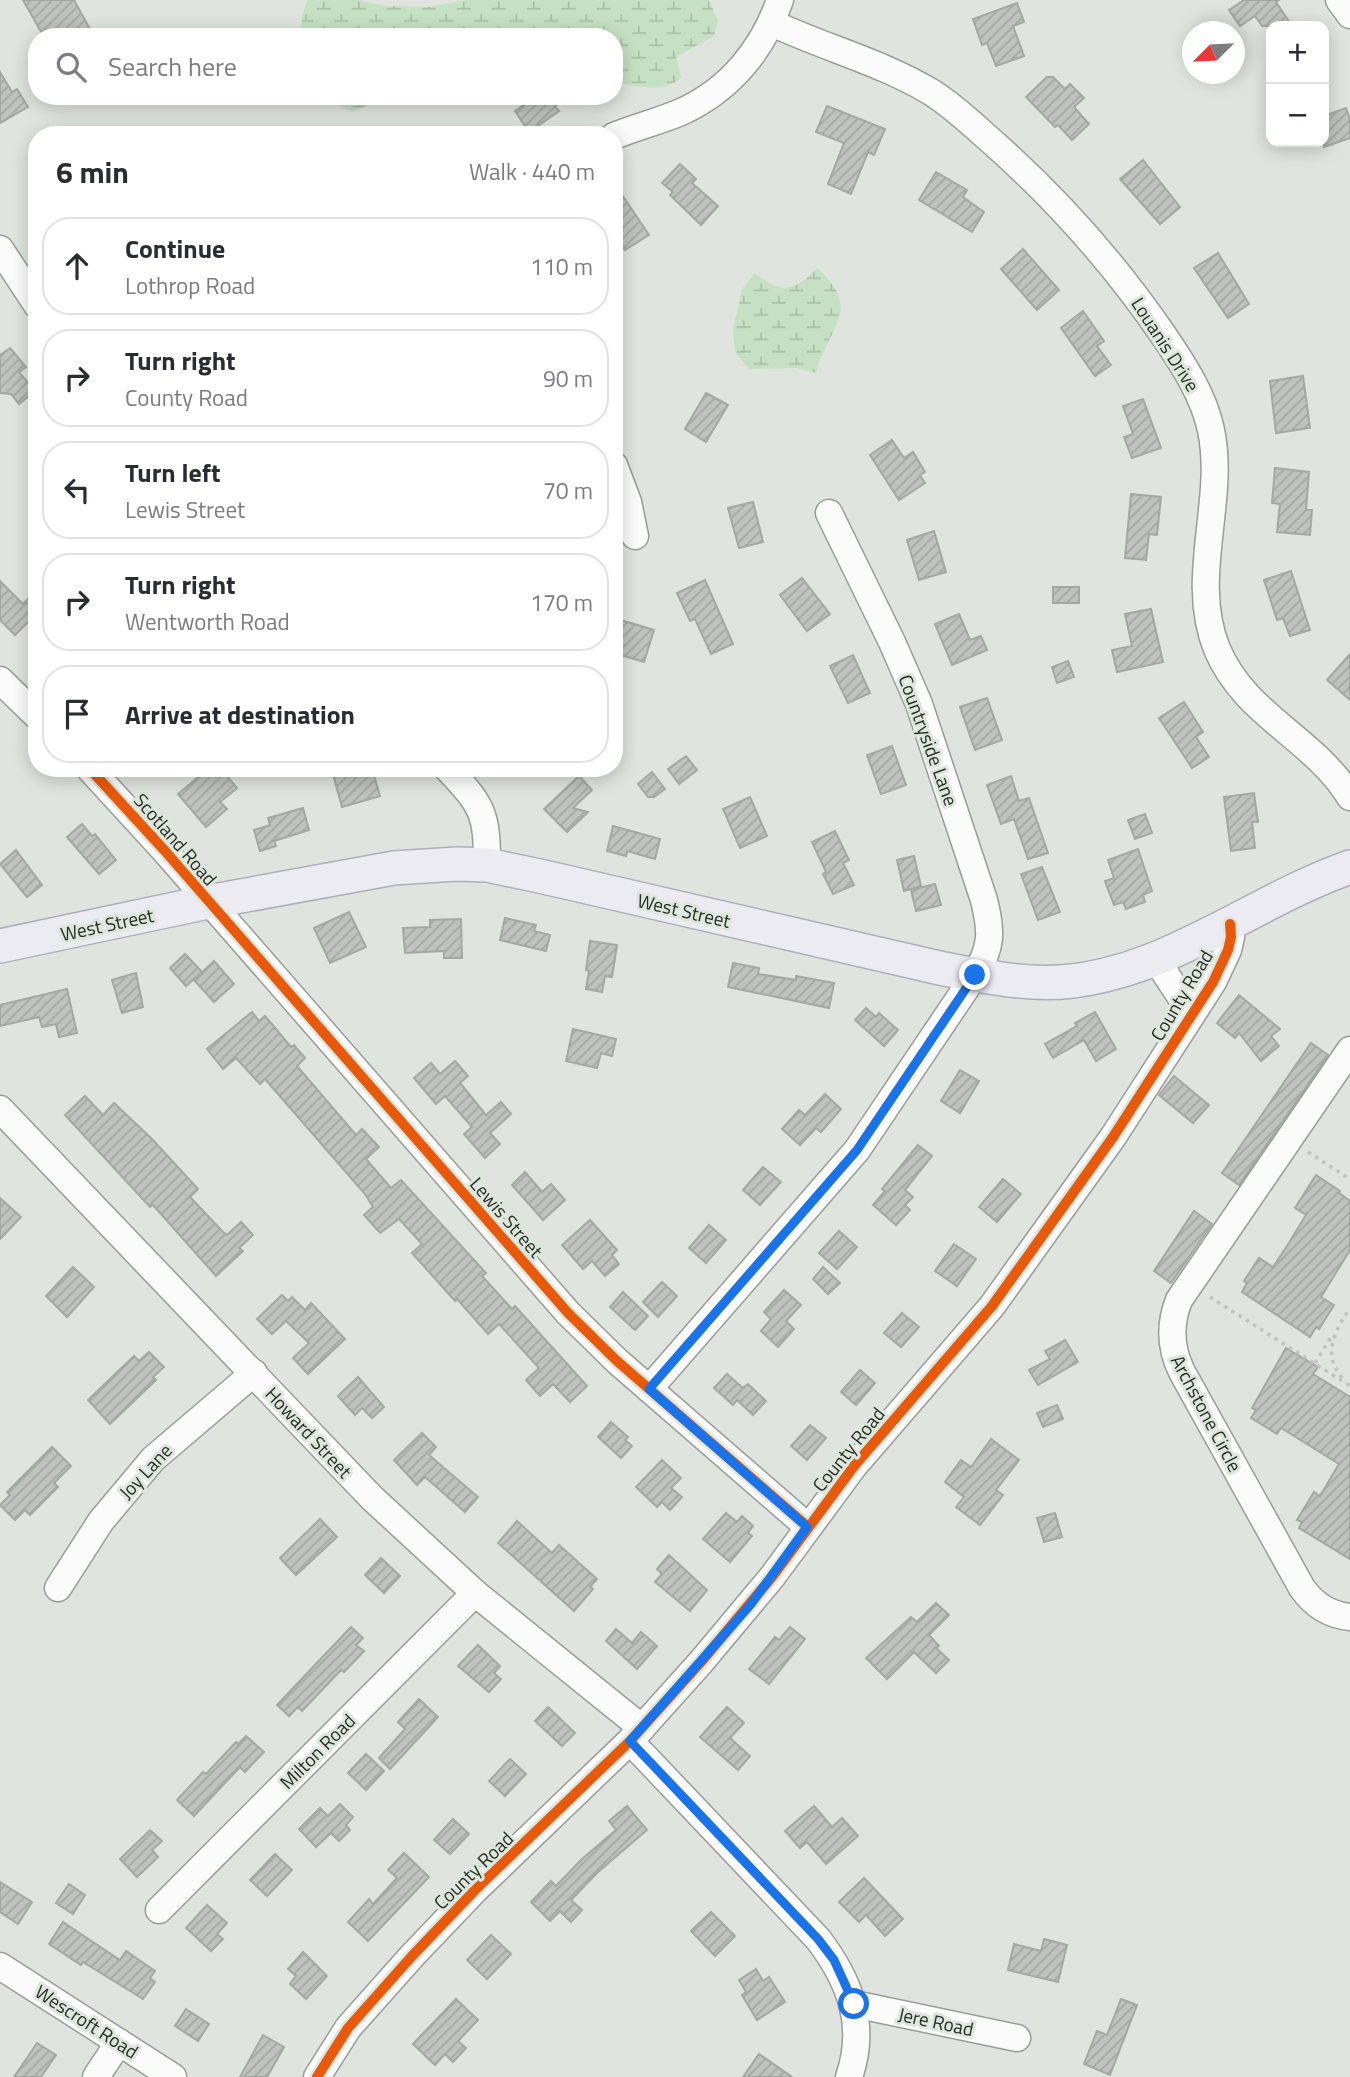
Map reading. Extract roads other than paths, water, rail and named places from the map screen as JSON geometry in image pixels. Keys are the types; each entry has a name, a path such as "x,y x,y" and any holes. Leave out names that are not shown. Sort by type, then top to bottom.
{"main road":[{"name":"West Street","path":"0,946 208,902 394,868 457,864 487,865 975,975 1026,982 1073,981 1120,971 1155,958 1230,924 1292,891 1349,869"}],"street":[{"path":"1339,0 1350,15"},
{"path":"623,133 683,111 710,95 751,57 776,12"},
{"name":"Louanis Drive","path":"776,12 804,38 900,74 935,94 960,113 1010,158 1082,230 1145,307 1191,378 1211,426 1216,466 1205,595 1216,647 1243,693 1276,725 1319,759 1350,797"},
{"path":"0,249 28,291"},
{"path":"623,489 635,536"},
{"name":"Countryside Lane","path":"649,1389 857,1150 975,975 985,959 989,944 990,928 984,900 919,704 829,513"},
{"path":"0,680 28,707"},
{"name":"Scotland Road","path":"97,777 208,902"},
{"path":"456,777 480,808 487,829 487,865"},
{"name":"Lewis Street","path":"208,902 568,1313 649,1389 807,1527"},
{"name":"County Road","path":"317,2077 348,2028 412,1956 475,1890 636,1734 751,1604 854,1466 1006,1287 1113,1137 1192,1014 1221,967 1231,937 1230,924"},
{"name":"County Road","path":"1155,958 1192,1014"},
{"name":"Archstone Circle","path":"1350,1050 1179,1300 1172,1324 1172,1343 1180,1366 1302,1588 1311,1600 1323,1609 1350,1617"},
{"name":"Howard Street","path":"0,1109 372,1498 475,1593 636,1734 818,1939 834,1960 854,2004"},
{"name":"Joy Lane","path":"58,1588 101,1521 153,1459 254,1373"},
{"name":"Milton Road","path":"159,1910 475,1593"},
{"name":"Wescroft Road","path":"0,1966 173,2077"},
{"path":"849,2077 856,2048 854,2004"},
{"name":"Jere Road","path":"854,2004 1017,2038"},
{"path":"96,2077 119,2042"}]}
